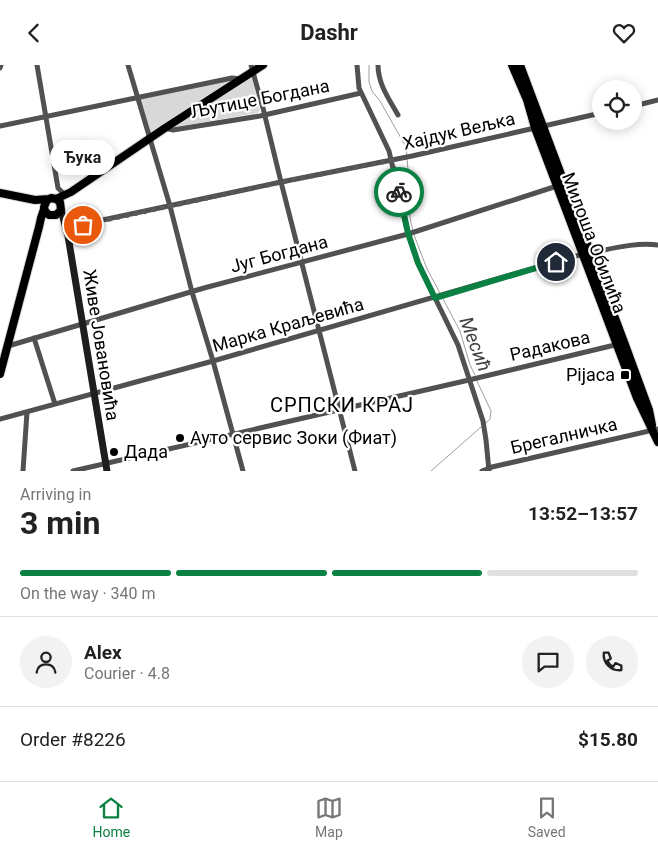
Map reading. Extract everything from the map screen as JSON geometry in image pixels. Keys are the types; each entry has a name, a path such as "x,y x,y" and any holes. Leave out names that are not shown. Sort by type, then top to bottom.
{"main road":[{"path":"0,374 45,202 67,194 241,79 252,69 263,65"},
{"name":"Милоша Обилића","path":"512,65 539,127 620,343 649,410 658,442"},
{"name":"Милоша Обилића","path":"520,65 557,186 587,253"},
{"path":"0,193 35,200 53,199 60,203 58,212"},
{"path":"39,227 58,212 67,194"},
{"path":"35,200 49,215 58,212"}],"street":[{"path":"37,65 58,188 53,199"},
{"path":"128,65 170,206 192,291 214,361 243,471"},
{"path":"357,65 360,93 390,151 418,263 440,296 471,379 485,428 489,470"},
{"path":"378,65 378,75 383,88 398,115"},
{"path":"252,69 355,471"},
{"path":"0,126 232,78 241,79"},
{"name":"Љутице Богдана","path":"165,128 173,130 264,115 360,93"},
{"path":"642,104 658,101"},
{"name":"Хајдук Вељка","path":"65,227 412,156 592,115"},
{"name":"Југ Богдана","path":"8,346 192,291 417,231 557,186"},
{"path":"58,188 67,194"},
{"path":"58,212 65,227"},
{"name":"Живе Јовановића","path":"65,227 106,467"},
{"name":"Марка Краљевића","path":"0,419 214,361 587,253 631,245 658,245"},
{"path":"34,338 55,404"},
{"name":"Радакова","path":"73,471 106,467 339,409 620,343"},
{"path":"23,471 27,411"},
{"name":"Брегалничка","path":"482,471 655,429"}],"shaded area":[{"path":"250,77 260,110 258,113 173,127"},
{"path":"233,80 151,134 141,99"}],"waterway":[{"name":"Месић","path":"369,65 369,82 372,91 380,101 406,147 407,155"},
{"name":"Месић","path":"407,159 409,204 413,231"},
{"name":"Месић","path":"414,235 427,269 440,293"},
{"name":"Месић","path":"442,297 460,331 470,365 475,375"},
{"name":"Месић","path":"476,379 491,411 490,419 486,423"},
{"name":"Месић","path":"431,471 481,427"}],"way so far":[{"path":"83,225 392,160 399,192"}],"place":[{"name":"Ђука","path":"83,225"},
{"name":"Pijaca","path":"625,375"},
{"name":"Ауто сервис Зоки (Фиат)","path":"180,438"},
{"name":"Дада","path":"114,452"}],"district":[{"name":"СРПСКИ КРАЈ","path":"342,405"}],"route":[{"path":"399,192 408,233 418,263 435,298 556,262"}]}
